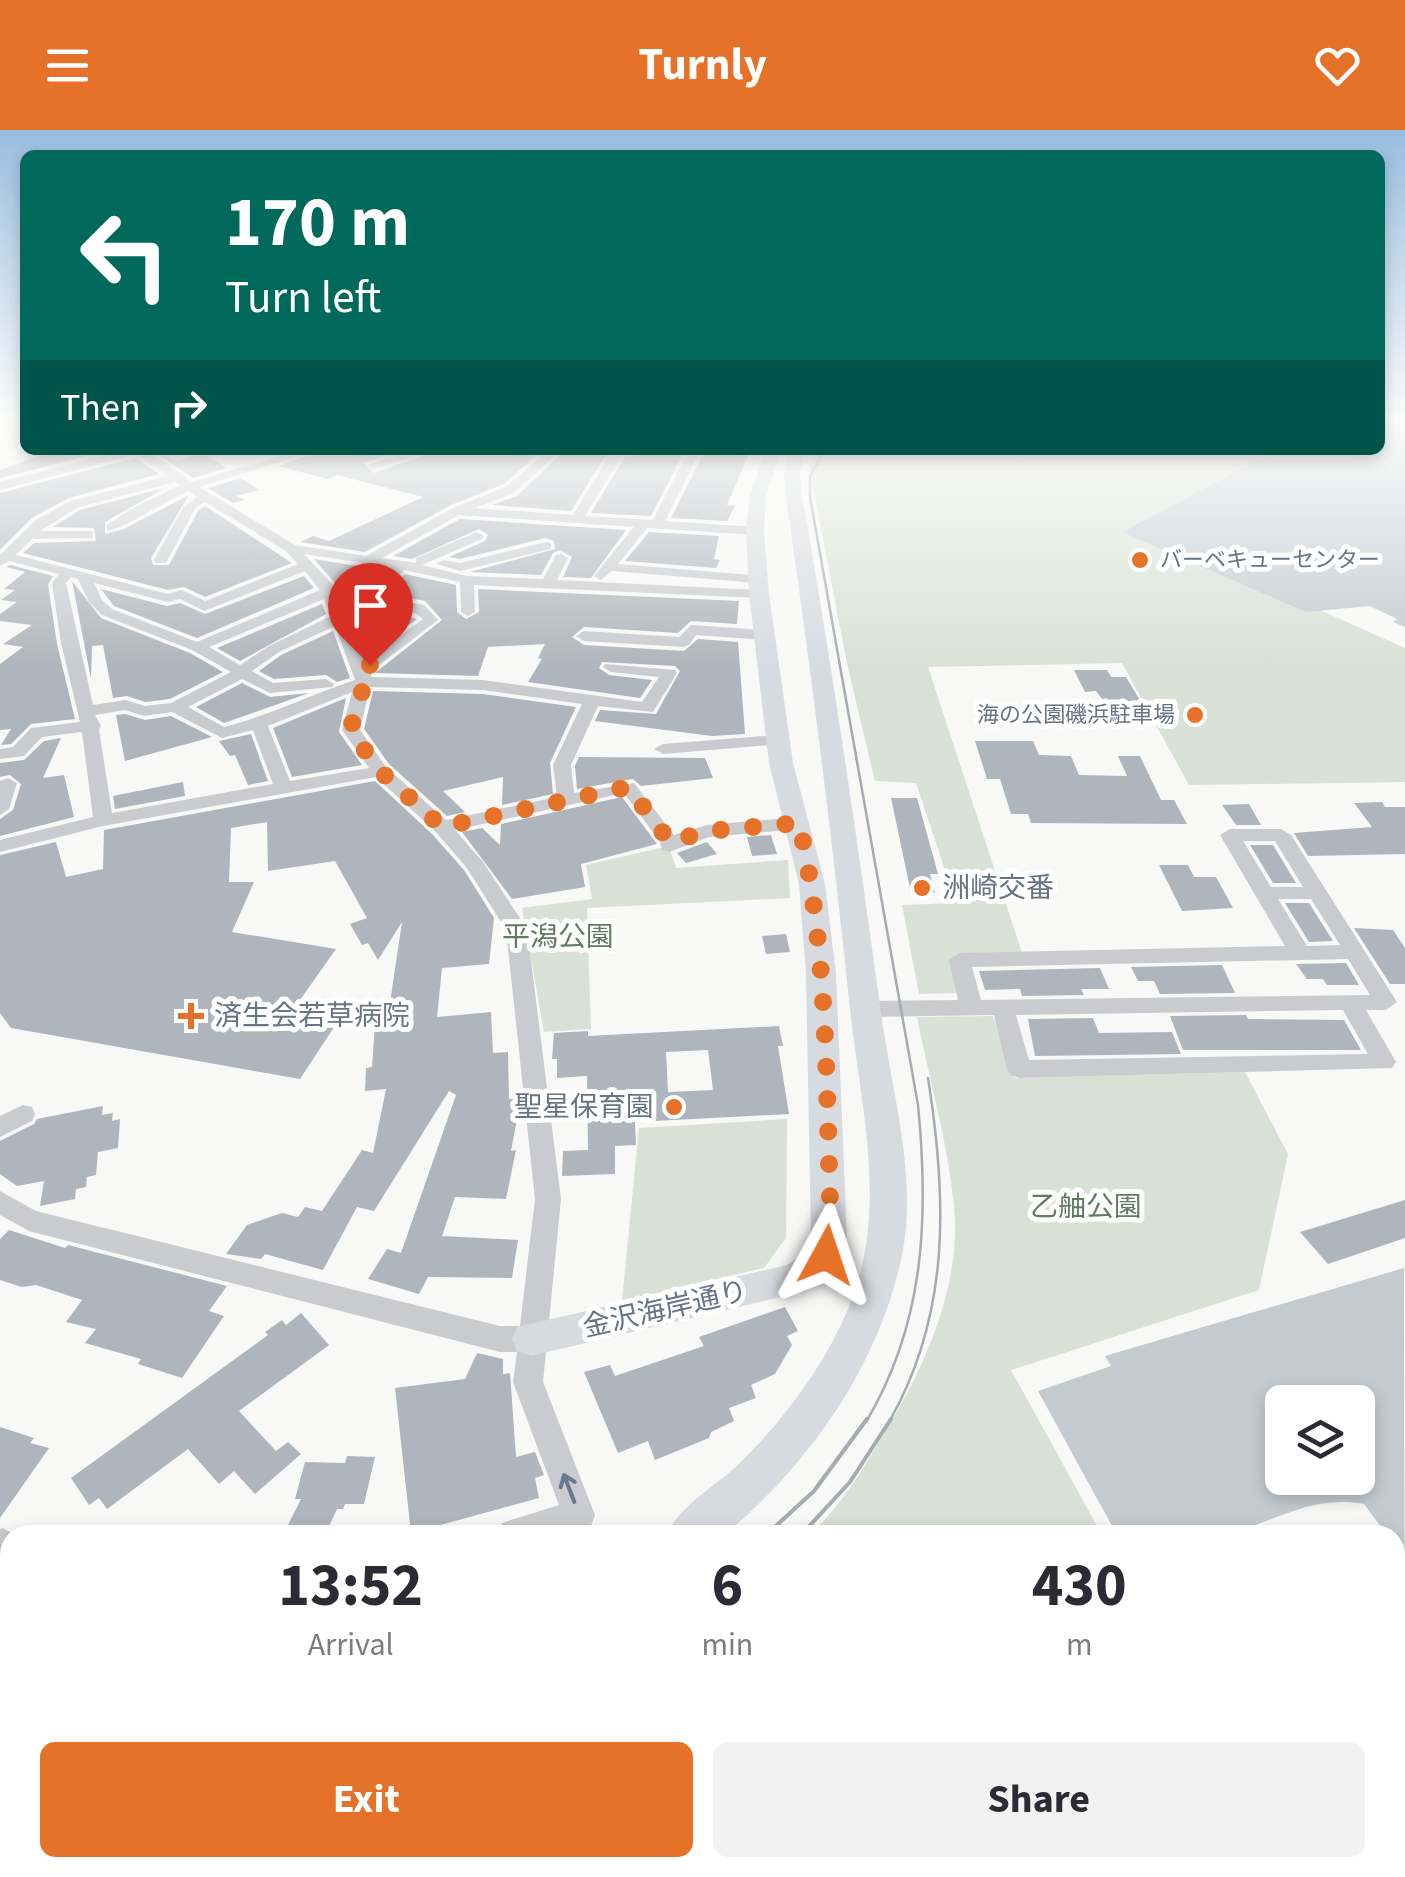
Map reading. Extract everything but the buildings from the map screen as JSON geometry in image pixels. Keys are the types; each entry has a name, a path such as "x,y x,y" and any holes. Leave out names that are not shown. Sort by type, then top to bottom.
{"street":[{"path":"5,556 41,523 74,505"},
{"path":"30,534 98,536 151,505"},
{"path":"161,560 192,505"},
{"path":"218,505 291,548 328,592 364,676 350,730 380,771 442,827 476,866 516,929 548,1199 528,1382 580,1515 547,1525"},
{"path":"370,559 473,505"},
{"path":"577,518 585,505"},
{"path":"592,587 650,524 662,505"},
{"name":"金沢海岸通り","path":"4,1210 29,1220 500,1339 531,1339 793,1280 815,1270 826,1255 831,1229 821,974 812,884 777,740 759,586 757,505"},
{"path":"700,1525 758,1475 806,1422 840,1373 883,1260 891,1199 887,1144 865,1008 842,816 795,505"},
{"path":"457,511 755,531"},
{"path":"175,707 222,733 259,724 364,676 432,620 425,610 413,604 370,598 382,581 477,536"},
{"path":"408,566 432,563 460,567 546,546"},
{"path":"291,548 370,559 467,580 592,587 759,586"},
{"path":"5,556 69,568 86,579 168,598 182,594 204,606 306,565"},
{"path":"546,585 561,558"},
{"path":"608,567 759,586"},
{"path":"69,568 59,583 62,620 75,680 90,718 102,778 103,820"},
{"path":"86,579 96,602 107,612 197,646 270,688 294,689 364,676 484,685 647,708 669,673 611,667"},
{"path":"467,580 468,612"},
{"path":"197,646 328,592"},
{"path":"0,754 18,752 37,732 126,705 144,710 175,707 341,616"},
{"path":"584,636 684,642 691,630 764,635"},
{"path":"566,799 562,764 592,700"},
{"path":"259,724 284,790"},
{"path":"664,749 777,740"},
{"path":"0,846 103,820 380,771"},
{"path":"0,809 8,782"},
{"path":"442,827 628,787 670,844 707,831 799,823"},
{"path":"865,1008 1386,1002 1281,835 1230,835 1300,953"},
{"path":"1264,894 1319,894"},
{"path":"971,1007 960,960 1356,952"},
{"path":"1003,1007 1019,1068 1384,1062 1350,1002"},
{"path":"0,1128 24,1114"}],"green space":[{"path":"816,505 1202,505 1145,532 1405,648 1405,782 1189,785 1122,663 928,667 1023,956 954,957 962,993 919,994 902,905 956,903 916,783 875,781"},
{"name":"平潟公園","path":"669,846 676,868 788,860 790,898 587,908 591,1029 544,1032 522,908 592,899 586,865"},
{"name":"乙舳公園","path":"993,1016 1014,1078 1245,1072 1288,1154 1259,1290 1011,1370 1096,1525 819,1525 849,1489 912,1384 936,1327 952,1267 955,1236 951,1182 917,1017"},
{"path":"787,1119 786,1238 764,1268 622,1301 639,1128"}],"shaded area":[{"path":"1174,505 1405,505 1405,627 1370,606 1306,612 1122,532"},
{"path":"1404,1268 1404,1525 1380,1525 1364,1504 1342,1502 1304,1508 1254,1525 1112,1525 1038,1391 1111,1366 1105,1356"}],"tram line":[{"path":"811,505 918,1105 921,1147 922,1228 911,1308 886,1385 866,1422"},
{"path":"889,1422 924,1339 939,1254 939,1167 928,1078"},
{"path":"777,1525 814,1491 867,1419"},
{"path":"810,1525 850,1482 891,1419"}],"place":[{"name":"バーベキューセンター","path":"1140,560"},
{"name":"海の公園磯浜駐車場","path":"1195,715"},
{"name":"洲崎交番","path":"922,888"},
{"name":"済生会若草病院","path":"191,1016"},
{"name":"聖星保育園","path":"674,1107"}],"route":[{"path":"370,665 362,670 365,682 350,730 380,771 442,827 628,787 670,842 707,831 799,823 812,884 821,974 831,1229 826,1255"}]}
